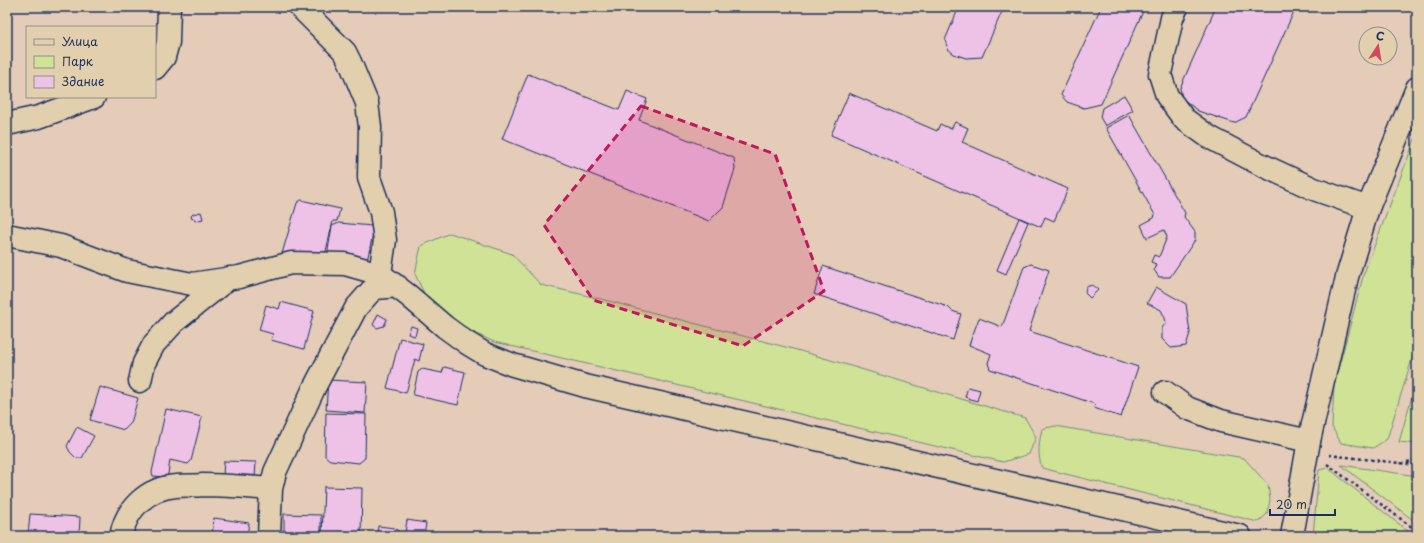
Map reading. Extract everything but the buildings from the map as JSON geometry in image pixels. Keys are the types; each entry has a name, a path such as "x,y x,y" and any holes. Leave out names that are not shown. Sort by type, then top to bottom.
{"street":[{"path":"156,67 164,57 168,42 169,7"},
{"path":"300,7 345,52 367,103 370,127 369,178 381,212 385,240 380,274"},
{"path":"1177,7 1172,18 1160,74 1167,96 1184,119 1209,137 1260,164 1314,188 1368,208"},
{"path":"1292,536 1347,277 1368,208 1417,88"},
{"path":"7,124 39,116 91,98"},
{"path":"7,235 61,246 127,271 192,284 229,278 291,264 346,264 380,274 467,343 485,354 513,365 593,388 1240,536"},
{"path":"140,381 144,363 154,344 174,322 229,278"},
{"path":"269,536 271,489 275,472 315,386 356,308 376,288 397,286"},
{"path":"1165,392 1187,408 1221,421 1310,449"},
{"path":"121,536 129,514 136,505 143,497 158,489 175,486 224,485 271,489"}],"path":[{"path":"1310,449 1417,465"},
{"path":"1310,449 1417,531"},
{"path":"1405,463 1417,460"}],"highlighted area":[{"path":"641,106 775,154 824,291 743,346 593,300 544,225"}],"green space":[{"path":"1417,134 1417,343 1387,439 1373,448 1341,443 1332,427 1334,385 1364,273"},
{"path":"450,233 512,254 541,285 797,350 1025,418 1036,437 1029,454 1003,462 494,342 451,322 424,293 415,274 421,246"},
{"path":"1417,379 1417,444 1399,442"},
{"path":"1055,426 1244,458 1268,485 1270,500 1267,514 1258,522 1042,468 1039,458 1039,448 1042,429"},
{"path":"1341,465 1417,476 1417,523"},
{"path":"1328,468 1414,536 1313,536 1319,470"}]}
